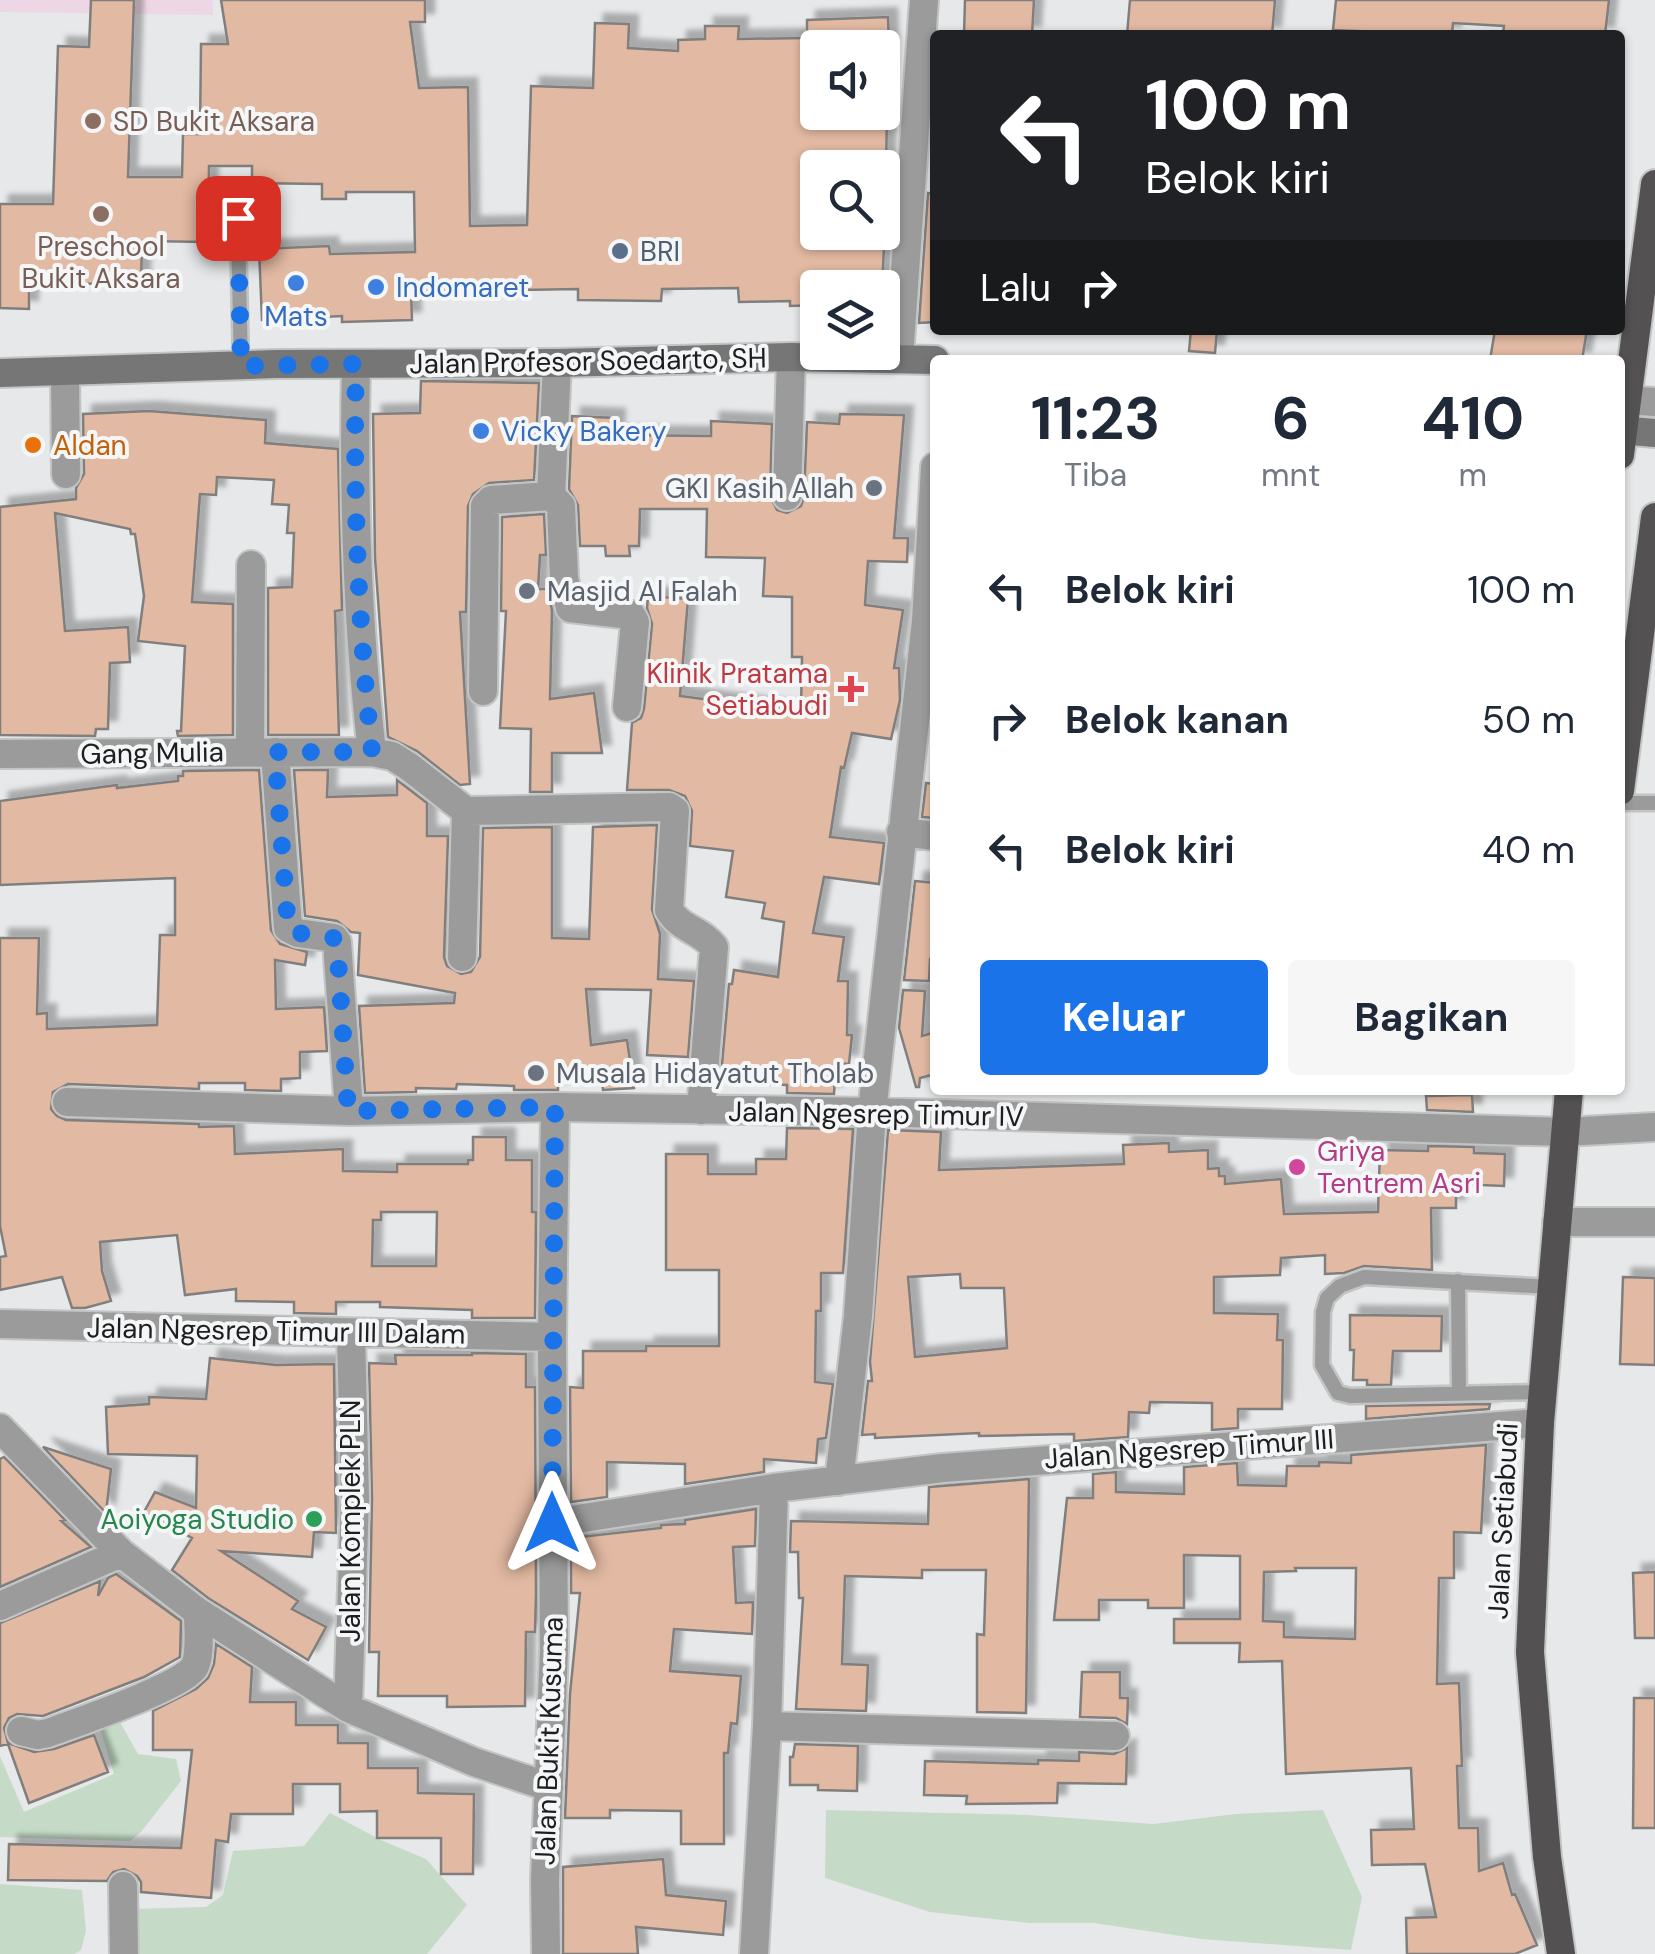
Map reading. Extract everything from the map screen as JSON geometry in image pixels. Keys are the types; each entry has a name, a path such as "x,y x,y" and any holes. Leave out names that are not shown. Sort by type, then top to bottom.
{"highway":[{"path":"1625,431 1641,401 1655,184"},
{"path":"1625,762 1645,648 1655,516"},
{"name":"Jalan Setiabudi","path":"1561,1954 1547,1856 1530,1652 1542,1392 1568,1095"}],"main road":[{"name":"Jalan Profesor Soedarto, SH","path":"0,372 800,357"},
{"name":"Jalan Profesor Soedarto, SH","path":"900,357 930,360"},
{"path":"1625,437 1655,433"}],"street":[{"path":"900,343 924,0"},
{"path":"787,496 791,357"},
{"path":"551,496 557,363"},
{"path":"356,364 356,558 372,752"},
{"path":"65,370 66,474"},
{"path":"483,691 485,506 491,500 551,496 562,506 564,578 570,608 631,615 635,622 628,707"},
{"path":"252,565 263,752 288,928 334,938 337,942 348,1111"},
{"path":"839,1480 858,1316 872,1112 901,832 930,622"},
{"name":"Gang Mulia","path":"0,754 372,752 392,756 408,766 466,811"},
{"path":"462,957 466,811 668,806 675,811 669,910 676,922 708,939 714,947 701,1110"},
{"path":"901,832 930,835"},
{"name":"Jalan Ngesrep Timur IV","path":"67,1102 348,1111 555,1107 872,1112 1564,1132 1655,1127"},
{"name":"Jalan Bukit Kusuma","path":"546,1954 554,1649 555,1107"},
{"path":"1558,1222 1655,1222"},
{"name":"Jalan Ngesrep Timur III Dalam","path":"0,1324 552,1337"},
{"name":"Jalan Komplek PLN","path":"348,1708 354,1498 351,1334"},
{"name":"Jalan Ngesrep Timur III","path":"552,1523 839,1480 1150,1450 1540,1422"},
{"path":"2,1436 121,1553 198,1612 348,1708 474,1762 548,1787"},
{"path":"754,1954 767,1726 774,1488"},
{"path":"0,1606 121,1553"},
{"path":"21,1731 48,1732 126,1704 189,1674 196,1665 198,1612"},
{"path":"767,1726 1115,1736"},
{"path":"123,1886 124,1954"}],"lane":[{"path":"237,186 241,366"},
{"path":"1625,804 1655,803"},
{"path":"1542,1392 1350,1396 1338,1392 1322,1365 1322,1312 1327,1298 1340,1286 1364,1277 1552,1287"},
{"path":"1458,1282 1459,1394"}],"shaded area":[{"path":"0,0 212,0 213,15 0,12"}],"green space":[{"path":"120,1722 138,1754 176,1759 181,1781 141,1832 130,1841 0,1837 0,1756 24,1812 114,1774 99,1725"},
{"path":"826,1810 1028,1815 1153,1824 1236,1814 1323,1810 1362,1897 1351,1950 1201,1939 1094,1923 1029,1923 930,1912 825,1878"},
{"path":"330,1813 426,1859 467,1905 427,1954 134,1954 132,1909 206,1907 223,1895 233,1851 304,1846"},
{"path":"0,1884 82,1890 86,1931 81,1950 74,1954 0,1954"}],"building":[{"path":"91,0 134,0 128,177 182,177 183,134 200,134 201,44 228,44 221,0 425,0 425,22 410,22 419,88 468,87 470,226 527,225 531,86 593,88 595,23 629,24 628,48 678,51 678,40 705,39 705,26 739,26 738,39 800,38 800,130 887,130 886,150 800,150 800,250 884,250 883,270 800,270 800,306 790,306 790,301 739,302 738,288 662,289 661,301 578,300 578,289 411,292 412,320 342,322 342,316 262,320 259,249 329,246 330,254 415,252 414,192 346,192 346,199 322,199 322,184 252,183 252,166 209,166 208,242 142,241 141,285 29,282 29,309 0,308 0,204 53,204 58,46 89,47"},
{"path":"965,0 1034,0 1032,30 964,30"},
{"path":"1130,0 1275,0 1272,30 1127,30"},
{"path":"1336,0 1609,0 1606,30 1503,30 1504,26 1453,23 1452,30 1333,30"},
{"path":"888,17 888,30 807,30 807,20"},
{"path":"928,193 930,322 919,323"},
{"path":"1191,335 1217,335 1215,353 1189,351"},
{"path":"1494,335 1586,335 1583,355 1491,355"},
{"path":"421,381 539,383 534,480 489,483 473,494 468,506 466,612 460,612 470,784 460,785 417,751 388,737 375,558 373,414 420,413"},
{"path":"149,411 266,420 265,443 338,449 342,610 335,611 339,735 268,735 268,588 292,587 294,533 287,533 289,505 272,504 274,480 217,477 216,495 200,494 192,602 233,604 233,735 178,736 185,646 138,641 144,596 135,534 130,529 55,513 65,631 128,627 130,662 110,663 108,729 96,729 95,736 0,735 0,507 76,499 76,488 84,474 83,414"},
{"path":"840,414 904,415 894,538 908,538 907,562 868,561 865,605 903,610 894,668 899,668 900,700 891,739 852,733 844,768 841,767 830,837 884,843 879,884 824,877 813,933 844,937 838,981 848,981 847,1035 852,1035 849,1064 836,1063 834,1094 787,1093 787,1085 745,1083 745,1078 721,1076 729,984 734,970 778,977 784,922 762,918 765,903 726,897 733,851 690,846 692,811 685,796 669,790 627,790 632,723 641,718 644,709 652,624 648,596 688,599 680,696 801,712 802,657 792,657 792,597 763,596 765,558 706,557 707,509 640,509 639,546 629,546 630,556 606,556 605,546 580,546 578,505 569,489 572,416 616,418 615,435 711,436 711,421 772,424 770,496 777,510 787,513 801,506 804,497 807,422 839,424"},
{"path":"544,514 546,555 540,555 538,589 548,589 552,611 550,699 594,693 602,753 552,753 552,792 530,792 531,729 500,728 506,611 501,611 502,517"},
{"path":"259,770 271,930 280,944 307,952 305,965 275,960 276,1009 324,1007 327,1051 300,1052 300,1078 281,1079 281,1091 245,1090 245,1083 199,1083 199,1089 68,1084 53,1092 51,1109 66,1120 234,1126 235,1154 343,1149 343,1171 397,1172 397,1164 468,1164 468,1160 473,1160 473,1137 506,1137 506,1160 532,1160 532,1212 536,1212 535,1318 472,1318 472,1310 380,1307 380,1302 336,1302 336,1314 294,1313 294,1302 236,1301 236,1289 185,1295 177,1235 100,1242 102,1271 111,1301 72,1308 62,1277 0,1290 0,1257 6,1256 0,1226 0,938 39,938 37,1014 47,1013 47,1029 157,1025 160,935 175,935 175,878 0,885 0,801 178,781 183,771","holes":["381,1212 437,1212 436,1266 372,1266 373,1220 381,1220"]},
{"path":"294,770 328,770 327,797 397,795 397,780 427,803 427,836 448,836 444,957 447,966 461,974 471,972 480,957 483,828 552,827 552,938 589,939 593,827 657,825 652,909 660,934 658,979 694,981 688,1057 647,1055 651,990 586,989 591,1045 627,1040 634,1088 603,1090 601,1075 558,1079 558,1090 457,1084 456,1089 365,1093 359,1006 454,1003 455,993 358,975 360,933 351,932 337,921 305,916"},
{"path":"926,783 930,783 930,818 922,817"},
{"path":"915,881 930,882 929,981 904,980"},
{"path":"903,990 925,991 922,1036 930,1034 930,1075 920,1078 919,1087 916,1087 899,1028"},
{"path":"1472,1095 1473,1112 1427,1110 1426,1096"},
{"path":"787,1128 853,1129 843,1273 821,1273 821,1311 816,1311 815,1382 833,1384 826,1438 818,1439 816,1463 764,1459 764,1472 685,1484 685,1464 607,1462 607,1497 571,1502 570,1387 583,1388 583,1351 719,1346 719,1270 666,1270 666,1154 708,1154 708,1174 756,1174 756,1159 786,1159"},
{"path":"888,1130 941,1132 939,1170 1124,1164 1123,1145 1169,1143 1169,1152 1208,1150 1208,1169 1219,1168 1225,1184 1281,1179 1284,1214 1378,1212 1380,1150 1474,1147 1474,1153 1505,1154 1504,1186 1456,1184 1456,1208 1431,1208 1432,1270 1364,1266 1325,1274 1325,1255 1281,1258 1280,1275 1214,1277 1214,1313 1278,1314 1277,1340 1283,1340 1282,1409 1238,1409 1238,1428 1212,1430 1212,1403 1150,1402 1149,1413 1129,1412 1128,1437 1074,1441 1074,1434 979,1433 875,1438 875,1434 862,1435 868,1381 872,1381 870,1362","holes":["960,1274 961,1288 1004,1288 1007,1348 915,1357 908,1277"]},
{"path":"1623,1277 1655,1278 1655,1365 1620,1364"},
{"path":"1350,1315 1442,1316 1441,1351 1393,1351 1391,1385 1367,1385 1367,1380 1353,1380"},
{"path":"526,1354 526,1387 535,1387 535,1632 526,1632 525,1706 447,1707 447,1696 378,1696 379,1652 369,1652 369,1363 396,1364 395,1355"},
{"path":"210,1358 276,1365 334,1364 336,1533 314,1532 312,1557 221,1551 298,1601 292,1609 326,1627 308,1660 208,1598 172,1570 192,1538 144,1512 155,1492 196,1508 197,1456 108,1454 106,1407 149,1404 149,1397 206,1399"},
{"path":"1490,1404 1489,1409 1366,1419 1366,1406"},
{"path":"1486,1445 1481,1533 1454,1532 1454,1578 1439,1578 1437,1684 1459,1683 1459,1828 1478,1828 1479,1871 1503,1863 1512,1895 1515,1894 1537,1945 1515,1954 1407,1954 1406,1918 1436,1917 1425,1864 1372,1865 1371,1830 1414,1829 1411,1768 1286,1774 1282,1661 1239,1662 1240,1643 1174,1643 1174,1619 1240,1619 1240,1556 1184,1555 1184,1608 1148,1608 1148,1600 1099,1600 1099,1620 1054,1620 1067,1498 1093,1498 1093,1474 1116,1472 1116,1492 1184,1494 1184,1467 1237,1463 1238,1485 1286,1486 1287,1466 1351,1463 1351,1455","holes":["1356,1568 1355,1639 1284,1637 1284,1622 1263,1621 1264,1572"]},
{"path":"43,1447 111,1469 106,1513"},
{"path":"4,1457 65,1520 61,1521 91,1547 0,1587 0,1459"},
{"path":"1029,1479 1026,1713 977,1712 977,1634 984,1635 986,1570 922,1570 922,1578 845,1576 842,1664 868,1665 866,1711 796,1709 803,1598 799,1598 798,1552 790,1552 791,1521 928,1524 929,1487"},
{"path":"756,1509 755,1546 733,1547 736,1603 753,1602 752,1634 674,1629 670,1671 741,1676 737,1724 731,1723 728,1753 724,1753 724,1844 681,1844 681,1811 610,1810 610,1818 565,1818 570,1694 580,1593 571,1593 571,1538 661,1528 685,1524 685,1520"},
{"path":"1655,1572 1655,1638 1635,1638 1633,1573"},
{"path":"116,1574 181,1621 180,1657 144,1677 43,1716 17,1714 9,1718 4,1728 8,1743 34,1752 94,1735 108,1772 29,1803 8,1744 0,1746 0,1623 100,1581 98,1596 108,1578"},
{"path":"216,1644 252,1667 250,1702 296,1702 296,1725 338,1725 338,1743 368,1743 368,1768 418,1768 418,1793 474,1794 473,1874 441,1874 441,1838 377,1838 377,1811 340,1812 340,1784 293,1784 293,1814 231,1814 228,1842 216,1840 211,1898 141,1892 137,1876 124,1869 113,1872 107,1881 8,1880 9,1844 181,1848 192,1750 153,1750 153,1711 196,1689 208,1678"},
{"path":"1082,1672 1120,1672 1120,1698 1128,1698 1127,1724 1116,1718 1080,1717"},
{"path":"1634,1698 1655,1698 1655,1828 1633,1828"},
{"path":"795,1744 858,1746 857,1791 790,1785 790,1757"},
{"path":"1127,1748 1126,1784 1058,1783 1057,1803 966,1804 967,1796 924,1795 925,1761 1038,1764 1038,1760 1079,1761 1079,1752 1114,1754"},
{"path":"663,1859 666,1895 726,1901 723,1935 636,1927 638,1954 563,1954 563,1867"}],"place":[{"name":"SD Bukit Aksara","path":"93,121"},
{"name":"Preschool Bukit Aksara","path":"101,214"},
{"name":"BRI","path":"620,251"},
{"name":"Mats","path":"296,283"},
{"name":"Indomaret","path":"376,287"},
{"name":"Vicky Bakery","path":"481,431"},
{"name":"Aldan","path":"33,445"},
{"name":"GKI Kasih Allah","path":"874,488"},
{"name":"Masjid Al Falah","path":"527,591"},
{"name":"Klinik Pratama Setiabudi","path":"851,689"},
{"name":"Musala Hidayatut Tholab","path":"536,1073"},
{"name":"Griya Tentrem Asri","path":"1297,1167"},
{"name":"Aoiyoga Studio","path":"314,1519"}],"route":[{"path":"238,218 241,366 356,364 356,558 372,752 275,752 288,928 334,938 337,942 348,1111 555,1107 552,1523"}]}
